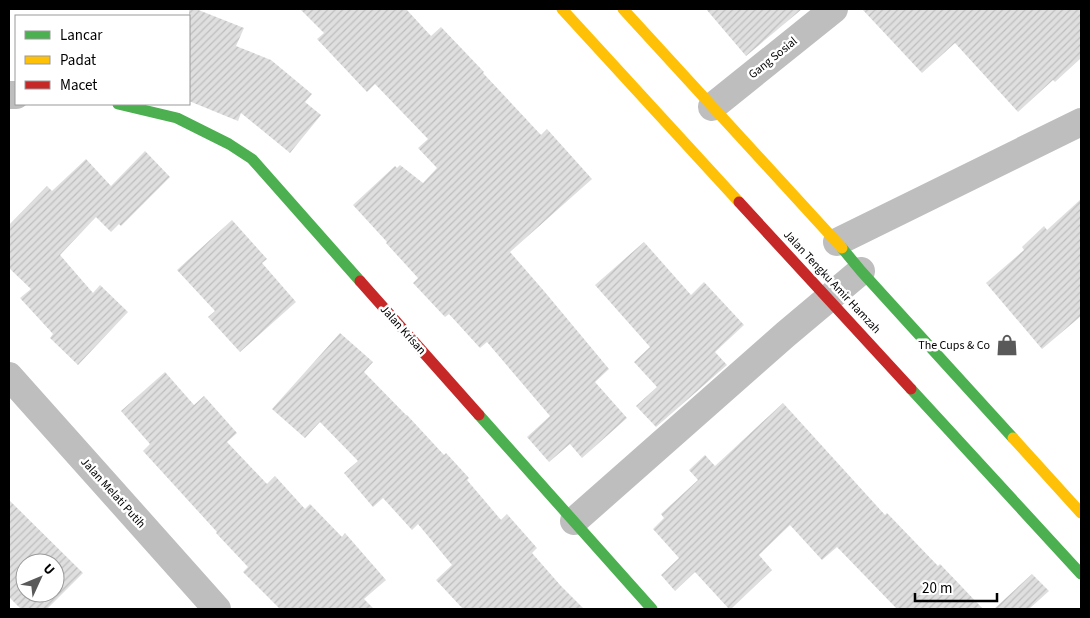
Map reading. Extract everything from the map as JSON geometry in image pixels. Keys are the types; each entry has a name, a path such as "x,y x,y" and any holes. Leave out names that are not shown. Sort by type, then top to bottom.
{"main road":[{"name":"Jalan Tengku Amir Hamzah","path":"562,9 1081,574"},
{"path":"623,9 837,242 861,271 1081,513"},
{"name":"Jalan Krisan","path":"122,105 177,118 229,144 252,159 652,609"}],"street":[{"name":"Gang Sosial","path":"712,107 834,9"},
{"path":"837,242 1081,122"},
{"path":"574,521 861,271"},
{"name":"Jalan Melati Putih","path":"9,376 217,609"}],"building":[{"path":"189,9 196,9 244,28 236,46 271,60 312,94 305,102 321,115 290,153 241,113 238,121 190,101"},
{"path":"300,9 406,9 431,36 441,27 541,135 547,129 592,179 510,252 609,369 595,382 627,418 582,458 570,444 549,462 527,437 550,416 487,342 480,348 449,314 445,317 413,283 418,278 353,205 395,166 397,168 400,165 423,183 437,168 418,148 428,139 375,84 367,92 317,39 324,33"},
{"path":"706,9 802,9 746,56"},
{"path":"862,9 1081,9 1081,58 1055,82 1053,80 1018,112 955,43 922,73"},
{"path":"145,151 170,177 121,226 119,224 111,232 96,217 60,255 93,293 100,285 128,312 78,365 50,338 53,334 20,298 31,289 9,268 9,225 47,186 52,191 86,159 111,186"},
{"path":"1081,199 1081,316 1042,349 986,283 1024,250 1022,247 1044,226 1047,230"},
{"path":"232,220 267,259 262,263 296,302 240,352 208,317 215,311 177,270"},
{"path":"644,242 691,295 704,282 744,325 715,352 727,365 656,427 636,406 657,387 634,362 650,347 595,285"},
{"path":"340,333 373,362 364,372 444,455 446,453 469,478 467,480 501,520 507,514 537,548 532,553 584,609 463,609 436,580 452,565 418,524 412,530 383,498 373,507 344,473 358,461 320,422 305,438 272,409"},
{"path":"165,372 194,405 204,396 237,433 227,442 267,484 275,476 305,509 310,504 342,537 345,533 386,580 364,599 374,609 280,609 243,572 248,567 143,451 150,444 121,411"},
{"path":"783,403 885,515 887,513 983,609 897,609 837,547 822,560 790,525 759,555 772,570 731,609 695,572 675,591 661,575 679,558 653,529 664,518 661,514 698,480 689,470 705,455 715,466"},
{"path":"9,500 63,553 15,553 15,603 9,597"},
{"path":"65,555 83,573 65,591"},
{"path":"1032,574 1049,591 1029,609 994,609"},
{"path":"15,603 53,603 47,609 21,609"}],"traffic: fast":[{"path":"122,105 177,118 229,144 252,159 360,281"},
{"path":"842,248 1013,438"},
{"path":"911,389 1081,574"},
{"path":"479,415 652,609"}],"traffic: slow":[{"path":"562,9 739,202"},
{"path":"623,9 842,248"},
{"path":"1013,438 1081,513"}],"traffic: jam":[{"path":"739,202 911,389"},
{"path":"360,281 479,415"}],"place":[{"name":"The Cups & Co","path":"1007,345"}]}
